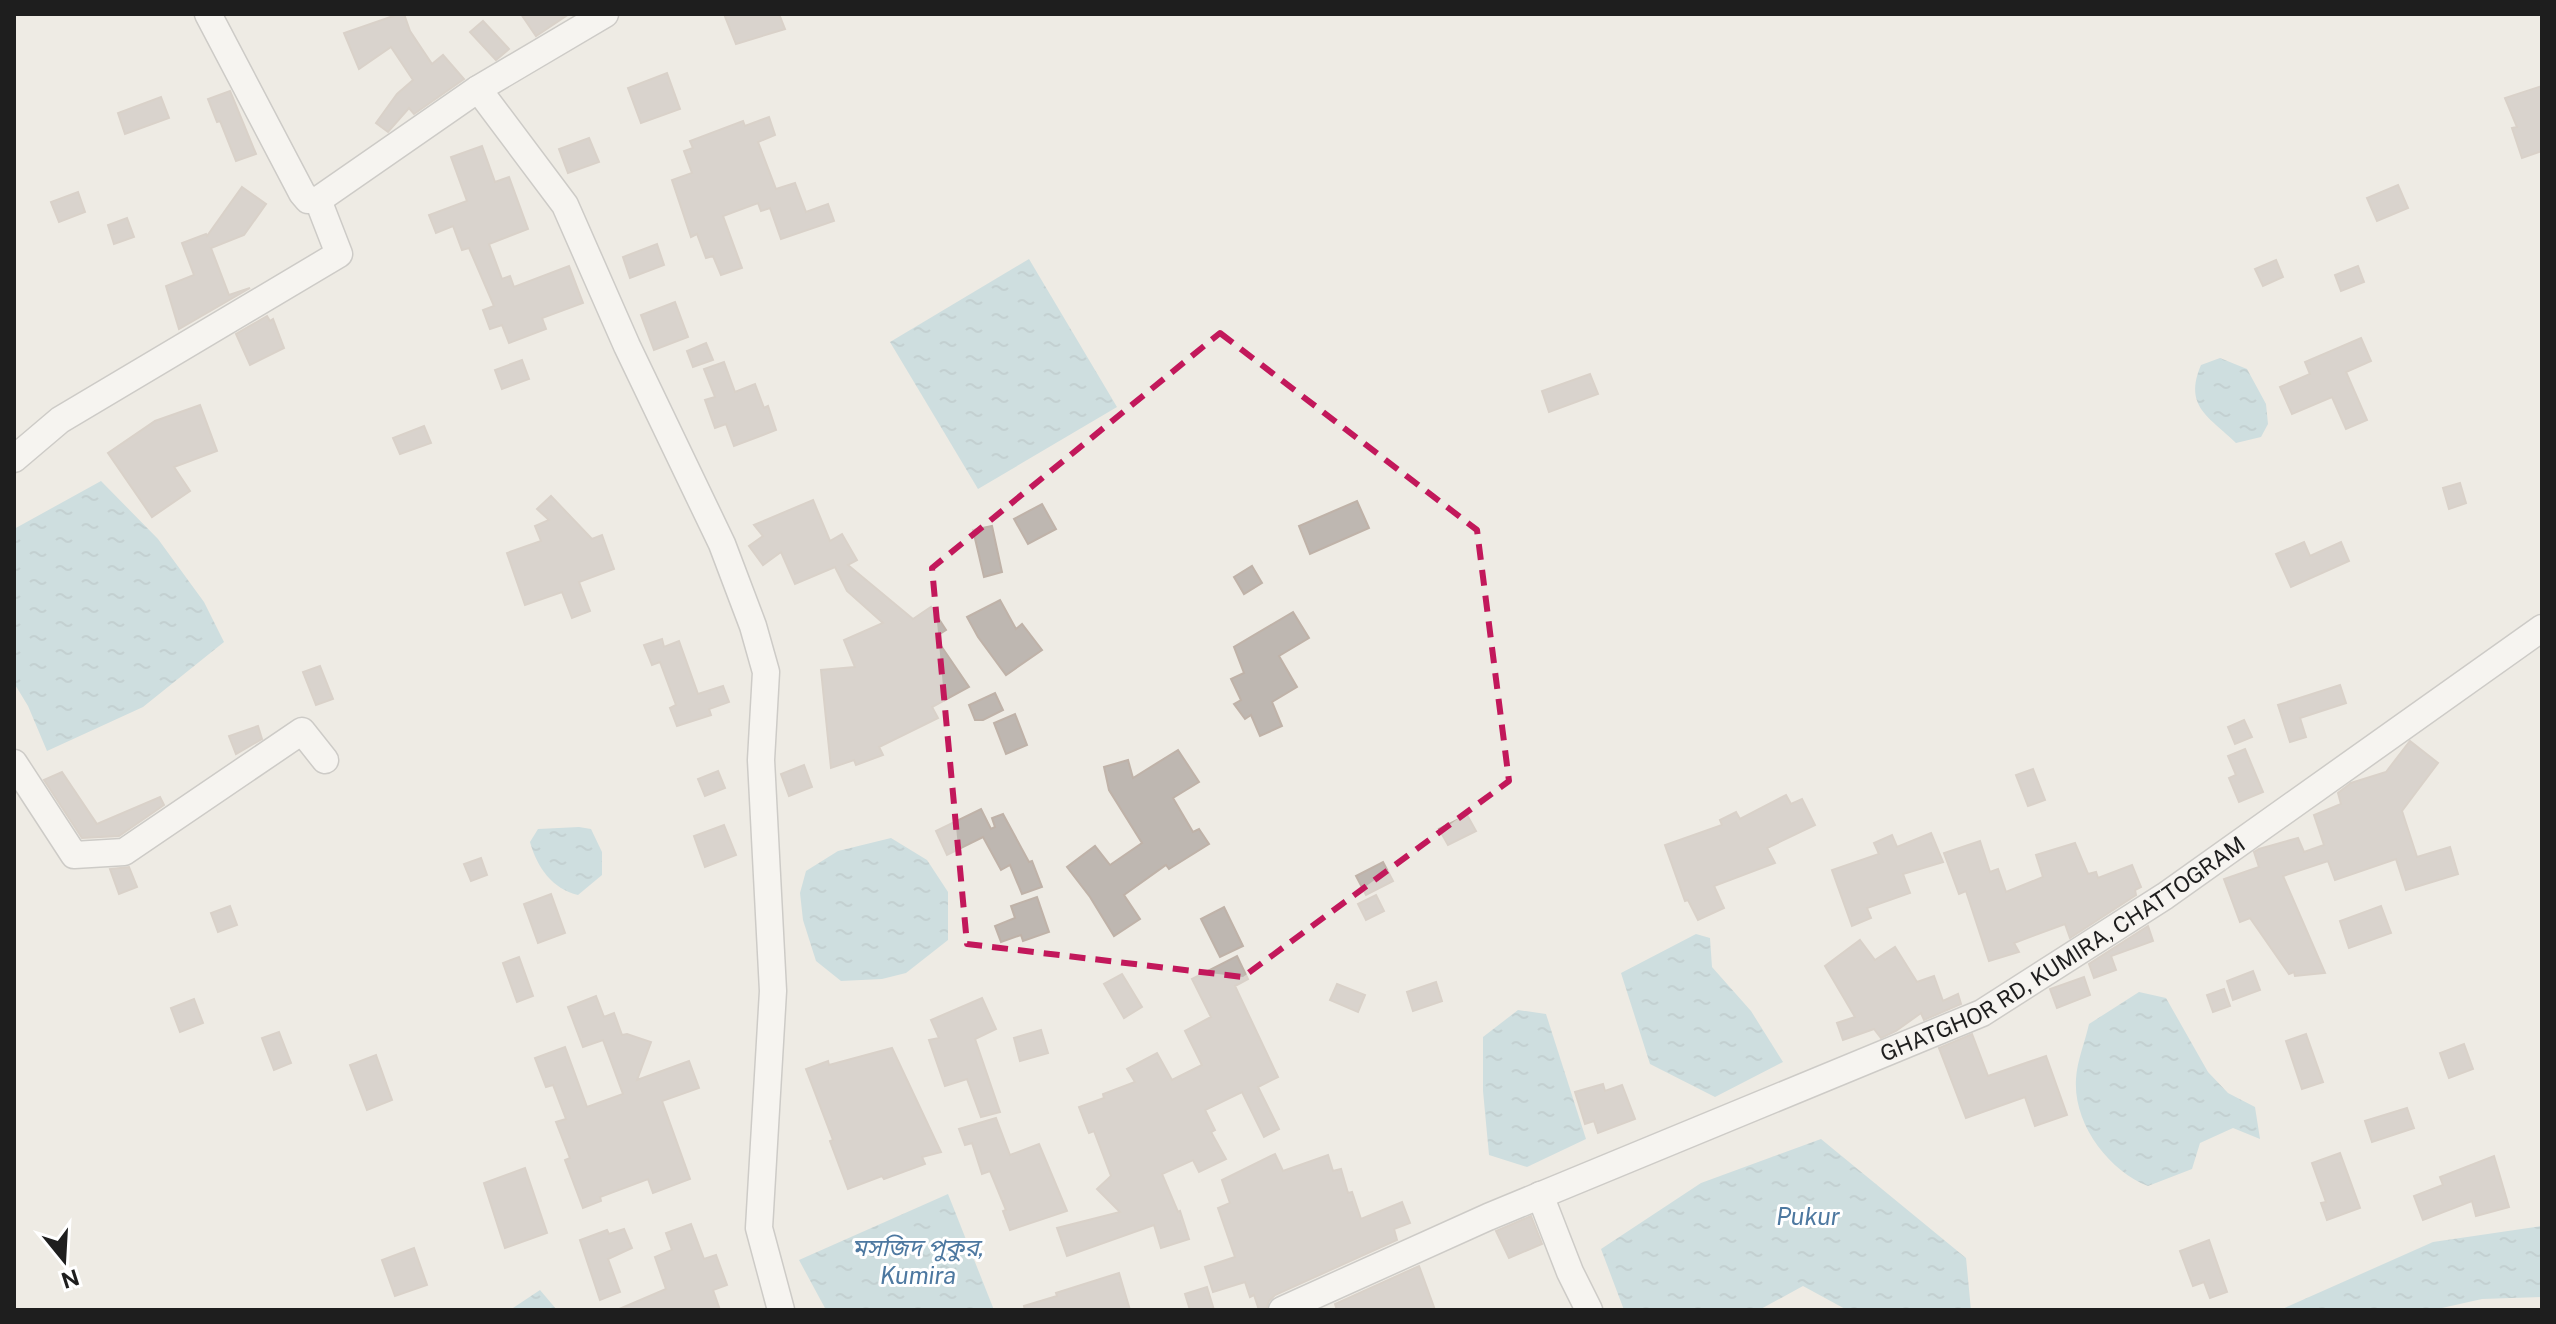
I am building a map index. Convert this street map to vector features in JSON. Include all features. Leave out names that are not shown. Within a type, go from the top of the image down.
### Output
[{"type":"street","points":[[208,14],[308,200],[318,200],[478,89],[605,14]]},
{"type":"street","points":[[478,89],[565,205],[627,346],[722,544],[753,626],[766,672],[761,760],[773,991],[759,1228],[781,1310]]},
{"type":"street","points":[[14,459],[60,420],[339,254],[318,200]]},
{"type":"street","name":"GHATGHOR RD, KUMIRA, CHATTOGRAM","points":[[1282,1310],[1540,1195],[1982,1013],[2165,896],[2542,628]]},
{"type":"street","points":[[14,763],[74,855],[124,852],[302,731],[325,760]]},
{"type":"street","points":[[1540,1195],[1570,1272],[1589,1310]]},
{"type":"highlighted area","points":[[1220,333],[1477,530],[1509,781],[1243,977],[967,944],[932,568]]},
{"type":"water","points":[[1029,259],[1117,407],[978,489],[890,342]]},
{"type":"water","points":[[2220,358],[2247,369],[2266,404],[2268,424],[2261,437],[2236,443],[2209,418],[2197,401],[2196,379],[2201,365]]},
{"type":"water","points":[[101,481],[158,539],[204,602],[224,642],[143,707],[47,751],[28,706],[14,683],[14,529]]},
{"type":"water","points":[[538,829],[591,829],[602,852],[602,875],[578,895],[561,888],[547,876],[530,842]]},
{"type":"water","points":[[891,838],[927,860],[948,892],[948,940],[906,973],[882,979],[841,981],[816,961],[803,920],[800,893],[806,871],[838,851]]},
{"type":"water","points":[[1696,934],[1710,938],[1712,967],[1751,1011],[1783,1062],[1715,1097],[1650,1064],[1621,973]]},
{"type":"water","points":[[2139,992],[2166,998],[2208,1072],[2228,1093],[2255,1107],[2260,1139],[2233,1128],[2200,1143],[2192,1169],[2148,1186],[2120,1169],[2096,1144],[2080,1113],[2076,1079],[2089,1024]]},
{"type":"water","points":[[1518,1010],[1546,1014],[1586,1139],[1527,1167],[1489,1155],[1483,1091],[1483,1037]]},
{"type":"water","name":"Pukur","points":[[1821,1139],[1966,1258],[1971,1310],[1847,1310],[1803,1286],[1759,1310],[1624,1310],[1601,1249],[1701,1183]]},
{"type":"water","name":"মসজিদ পুকুর, Kumira","points":[[948,1194],[994,1310],[826,1310],[799,1260]]},
{"type":"water","points":[[2542,1226],[2542,1297],[2482,1299],[2433,1310],[2280,1310],[2433,1242]]},
{"type":"water","points":[[540,1290],[557,1310],[510,1310]]},
{"type":"building","points":[[404,14],[410,31],[432,64],[443,55],[464,79],[414,114],[409,108],[388,132],[376,123],[397,94],[413,80],[391,47],[359,69],[344,33]]},
{"type":"building","points":[[521,14],[569,14],[536,36]]},
{"type":"building","points":[[724,14],[779,14],[785,29],[736,44]]},
{"type":"building","points":[[483,21],[509,49],[496,60],[470,32]]},
{"type":"building","points":[[667,73],[680,109],[641,123],[628,88]]},
{"type":"building","points":[[2542,86],[2542,151],[2522,158],[2512,128],[2517,127],[2505,98]]},
{"type":"building","points":[[230,91],[256,154],[236,161],[208,99]]},
{"type":"building","points":[[161,97],[169,118],[125,134],[118,113]]},
{"type":"building","points":[[769,117],[775,135],[758,142],[776,189],[795,183],[806,212],[828,204],[834,221],[781,239],[770,208],[761,211],[758,203],[723,216],[742,268],[721,275],[713,256],[706,258],[697,234],[691,237],[672,180],[692,173],[684,151],[693,148],[690,141],[743,121],[745,126]]},
{"type":"building","points":[[589,138],[599,162],[568,173],[559,149]]},
{"type":"building","points":[[482,146],[495,182],[509,177],[528,229],[489,244],[502,279],[510,276],[514,287],[569,266],[583,303],[542,318],[546,329],[509,343],[502,325],[490,329],[483,310],[494,306],[469,248],[462,250],[453,226],[436,233],[429,215],[467,201],[451,157]]},
{"type":"building","points":[[2398,185],[2408,208],[2377,221],[2367,198]]},
{"type":"building","points":[[242,187],[266,204],[244,235],[211,248],[229,295],[250,288],[179,329],[166,286],[194,275],[182,243],[207,236]]},
{"type":"building","points":[[78,192],[85,212],[59,222],[51,202]]},
{"type":"building","points":[[127,218],[134,237],[114,244],[108,225]]},
{"type":"building","points":[[657,244],[664,265],[630,278],[623,257]]},
{"type":"building","points":[[2276,260],[2283,277],[2263,286],[2255,269]]},
{"type":"building","points":[[2358,266],[2364,282],[2341,291],[2335,275]]},
{"type":"building","points":[[675,302],[688,337],[654,350],[641,315]]},
{"type":"building","points":[[267,316],[270,321],[273,319],[284,348],[250,365],[236,334]]},
{"type":"building","points":[[2361,338],[2371,361],[2346,372],[2367,420],[2346,429],[2332,397],[2292,414],[2280,387],[2310,374],[2305,362]]},
{"type":"building","points":[[706,343],[713,360],[693,367],[687,351]]},
{"type":"building","points":[[522,360],[529,379],[502,389],[495,370]]},
{"type":"building","points":[[724,362],[735,392],[755,384],[764,408],[768,406],[776,430],[734,446],[726,424],[715,428],[705,400],[715,397],[704,369]]},
{"type":"building","points":[[1590,374],[1598,394],[1549,412],[1542,391]]},
{"type":"building","points":[[200,405],[217,451],[174,467],[190,491],[152,517],[108,453],[155,421]]},
{"type":"building","points":[[424,426],[431,443],[400,454],[393,438]]},
{"type":"building","points":[[2460,483],[2466,503],[2449,509],[2443,488]]},
{"type":"building","points":[[551,496],[592,539],[602,535],[614,569],[579,582],[590,611],[572,618],[562,592],[525,605],[507,553],[541,541],[535,526],[549,520],[537,509]]},
{"type":"building","points":[[813,500],[830,541],[842,534],[857,560],[848,565],[913,619],[931,607],[946,630],[935,637],[969,687],[932,707],[938,718],[879,747],[883,755],[856,765],[854,760],[831,768],[821,670],[855,667],[844,640],[883,623],[847,591],[835,567],[795,584],[781,552],[763,565],[749,546],[763,536],[754,525]]},
{"type":"building","points":[[1357,501],[1369,528],[1310,554],[1299,526]]},
{"type":"building","points":[[1042,504],[1056,529],[1028,544],[1014,519]]},
{"type":"building","points":[[992,526],[1002,572],[984,577],[973,530]]},
{"type":"building","points":[[2304,542],[2310,556],[2341,542],[2349,561],[2291,587],[2276,554]]},
{"type":"building","points":[[1252,566],[1262,583],[1244,594],[1234,577]]},
{"type":"building","points":[[1000,600],[1016,629],[1022,624],[1042,650],[1006,675],[967,617]]},
{"type":"building","points":[[1293,612],[1309,638],[1279,656],[1297,687],[1272,702],[1282,726],[1260,736],[1251,715],[1245,719],[1234,704],[1241,700],[1231,679],[1244,673],[1234,647]]},
{"type":"building","points":[[662,639],[664,647],[679,641],[698,694],[723,686],[729,702],[709,709],[711,715],[677,726],[670,708],[676,705],[660,662],[652,665],[644,645]]},
{"type":"building","points":[[320,666],[333,699],[316,705],[303,672]]},
{"type":"building","points":[[2340,685],[2346,703],[2300,718],[2306,737],[2290,742],[2278,705]]},
{"type":"building","points":[[995,693],[1003,710],[983,720],[975,720],[969,705]]},
{"type":"building","points":[[1015,714],[1027,745],[1006,754],[994,723]]},
{"type":"building","points":[[2244,720],[2252,737],[2235,744],[2228,727]]},
{"type":"building","points":[[258,726],[262,739],[236,754],[229,736]]},
{"type":"building","points":[[2410,741],[2438,763],[2402,811],[2417,857],[2450,847],[2458,874],[2406,890],[2396,859],[2335,880],[2328,861],[2283,876],[2325,973],[2289,974],[2250,918],[2240,922],[2224,879],[2259,867],[2254,852],[2259,849],[2298,838],[2304,852],[2324,845],[2314,815],[2341,804],[2338,793],[2351,783],[2386,772]]},
{"type":"building","points":[[2245,749],[2263,792],[2239,802],[2229,778],[2236,775],[2228,756]]},
{"type":"building","points":[[1178,750],[1199,782],[1173,798],[1193,832],[1199,829],[1209,844],[1169,869],[1166,865],[1124,895],[1140,919],[1114,936],[1067,867],[1095,846],[1110,865],[1142,843],[1109,790],[1104,767],[1128,760],[1133,778]]},
{"type":"building","points":[[804,765],[812,787],[789,796],[781,774]]},
{"type":"building","points":[[2033,769],[2045,800],[2028,806],[2016,775]]},
{"type":"building","points":[[718,771],[725,788],[705,796],[698,779]]},
{"type":"building","points":[[62,772],[97,824],[160,797],[164,805],[119,836],[82,838],[44,780]]},
{"type":"building","points":[[1786,795],[1791,804],[1802,799],[1815,825],[1767,848],[1775,863],[1714,886],[1724,908],[1698,920],[1688,900],[1685,901],[1665,845],[1722,825],[1720,820],[1736,812],[1740,819]]},
{"type":"building","points":[[981,809],[991,829],[995,827],[992,818],[1003,814],[1029,862],[1032,861],[1042,887],[1022,894],[1010,865],[1001,870],[983,837],[947,855],[936,831]]},
{"type":"building","points":[[1467,815],[1476,831],[1448,845],[1439,829]]},
{"type":"building","points":[[724,825],[736,855],[705,867],[694,836]]},
{"type":"building","points":[[1931,833],[1943,862],[1903,874],[1910,893],[1867,908],[1871,918],[1852,926],[1832,870],[1879,854],[1874,843],[1892,835],[1897,847]]},
{"type":"building","points":[[1980,841],[1990,872],[1998,869],[2006,892],[2043,877],[2036,855],[2075,843],[2088,874],[2096,872],[2098,878],[2132,865],[2141,887],[2135,890],[2136,895],[2070,938],[2065,924],[2014,943],[2019,952],[1989,961],[1966,891],[1959,894],[1944,853]]},
{"type":"building","points":[[481,858],[487,875],[471,881],[464,864]]},
{"type":"building","points":[[1383,862],[1393,881],[1366,895],[1356,876]]},
{"type":"building","points":[[129,867],[137,887],[119,894],[110,869]]},
{"type":"building","points":[[551,894],[565,933],[538,943],[524,904]]},
{"type":"building","points":[[1376,895],[1384,911],[1366,920],[1358,904]]},
{"type":"building","points":[[1037,897],[1049,932],[1023,941],[1021,935],[1001,942],[995,926],[1015,918],[1011,906]]},
{"type":"building","points":[[230,906],[237,925],[218,932],[211,913]]},
{"type":"building","points":[[2381,906],[2391,933],[2349,948],[2340,921]]},
{"type":"building","points":[[1224,907],[1243,946],[1220,957],[1201,919]]},
{"type":"building","points":[[2148,926],[2153,941],[2111,956],[2116,970],[2094,978],[2089,964]]},
{"type":"building","points":[[1860,940],[1875,960],[1895,947],[1917,982],[1934,976],[1943,1001],[1958,994],[1961,1004],[1924,1020],[1921,1013],[1881,1038],[1874,1029],[1843,1040],[1837,1023],[1855,1017],[1825,966]]},
{"type":"building","points":[[1237,956],[1248,979],[1235,986],[1278,1077],[1258,1087],[1279,1129],[1264,1137],[1242,1092],[1205,1110],[1215,1130],[1211,1132],[1226,1159],[1199,1172],[1193,1160],[1162,1174],[1180,1211],[1189,1239],[1161,1248],[1154,1225],[1067,1256],[1057,1228],[1120,1212],[1097,1189],[1111,1176],[1094,1131],[1089,1133],[1079,1107],[1135,1082],[1127,1069],[1157,1053],[1172,1080],[1202,1065],[1185,1031],[1211,1017],[1192,979]]},
{"type":"building","points":[[519,957],[533,996],[517,1002],[503,963]]},
{"type":"building","points":[[2253,971],[2260,990],[2233,1000],[2227,981]]},
{"type":"building","points":[[1122,974],[1142,1007],[1124,1018],[1104,984]]},
{"type":"building","points":[[2084,977],[2090,995],[2057,1008],[2050,989]]},
{"type":"building","points":[[1436,982],[1442,1001],[1413,1011],[1407,992]]},
{"type":"building","points":[[1337,984],[1365,995],[1358,1012],[1330,1000]]},
{"type":"building","points":[[2224,989],[2230,1006],[2213,1012],[2207,995]]},
{"type":"building","points":[[596,996],[604,1017],[614,1013],[622,1035],[651,1042],[637,1080],[689,1061],[699,1088],[662,1101],[690,1179],[653,1193],[648,1179],[600,1197],[601,1201],[583,1208],[565,1160],[570,1158],[556,1122],[566,1119],[553,1085],[546,1087],[535,1058],[565,1047],[587,1107],[623,1094],[603,1040],[583,1047],[568,1007]]},
{"type":"building","points":[[982,998],[996,1029],[975,1039],[1000,1112],[981,1117],[967,1079],[945,1086],[929,1040],[939,1038],[931,1020]]},
{"type":"building","points":[[194,999],[203,1023],[180,1032],[171,1008]]},
{"type":"building","points":[[1041,1030],[1048,1053],[1020,1061],[1014,1038]]},
{"type":"building","points":[[279,1032],[291,1063],[274,1070],[262,1038]]},
{"type":"building","points":[[1972,1034],[1988,1076],[2046,1056],[2067,1115],[2035,1126],[2025,1097],[1966,1118],[1939,1048]]},
{"type":"building","points":[[2306,1034],[2323,1082],[2302,1089],[2286,1041]]},
{"type":"building","points":[[2464,1044],[2473,1069],[2449,1078],[2440,1053]]},
{"type":"building","points":[[892,1048],[941,1152],[922,1157],[925,1164],[848,1189],[806,1069],[828,1061],[829,1065]]},
{"type":"building","points":[[376,1055],[392,1100],[367,1110],[350,1065]]},
{"type":"building","points":[[1603,1084],[1605,1091],[1622,1085],[1635,1119],[1598,1133],[1594,1121],[1585,1124],[1575,1092]]},
{"type":"building","points":[[2407,1108],[2414,1128],[2372,1142],[2365,1121]]},
{"type":"building","points":[[996,1118],[1010,1155],[1039,1144],[1067,1211],[1010,1230],[1003,1211],[1006,1210],[990,1171],[982,1174],[972,1143],[965,1145],[959,1129]]},
{"type":"building","points":[[2340,1153],[2360,1208],[2327,1220],[2321,1203],[2326,1202],[2312,1163]]},
{"type":"building","points":[[1275,1154],[1283,1171],[1328,1155],[1333,1171],[1341,1169],[1348,1193],[1352,1192],[1361,1219],[1402,1202],[1410,1223],[1394,1229],[1397,1240],[1275,1295],[1266,1310],[1259,1310],[1245,1282],[1213,1292],[1205,1267],[1235,1257],[1218,1208],[1230,1203],[1222,1180]]},
{"type":"building","points":[[2494,1156],[2509,1207],[2476,1216],[2472,1201],[2423,1220],[2414,1196],[2443,1185],[2440,1177]]},
{"type":"building","points":[[525,1168],[547,1233],[505,1248],[484,1183]]},
{"type":"building","points":[[1531,1216],[1542,1244],[1509,1258],[1496,1231]]},
{"type":"building","points":[[691,1224],[704,1259],[716,1255],[727,1285],[713,1290],[720,1310],[617,1310],[666,1289],[655,1257],[672,1250],[666,1233]]},
{"type":"building","points":[[624,1229],[632,1248],[608,1259],[620,1292],[600,1300],[580,1240],[607,1230],[609,1234]]},
{"type":"building","points":[[2209,1240],[2227,1292],[2210,1298],[2204,1282],[2193,1286],[2180,1251]]},
{"type":"building","points":[[414,1248],[427,1285],[395,1296],[382,1260]]},
{"type":"building","points":[[1419,1266],[1435,1310],[1337,1310],[1335,1304]]},
{"type":"building","points":[[1119,1273],[1130,1310],[1025,1310],[1024,1306],[1057,1296],[1056,1293]]},
{"type":"building","points":[[1207,1287],[1214,1310],[1190,1310],[1185,1294]]}]
